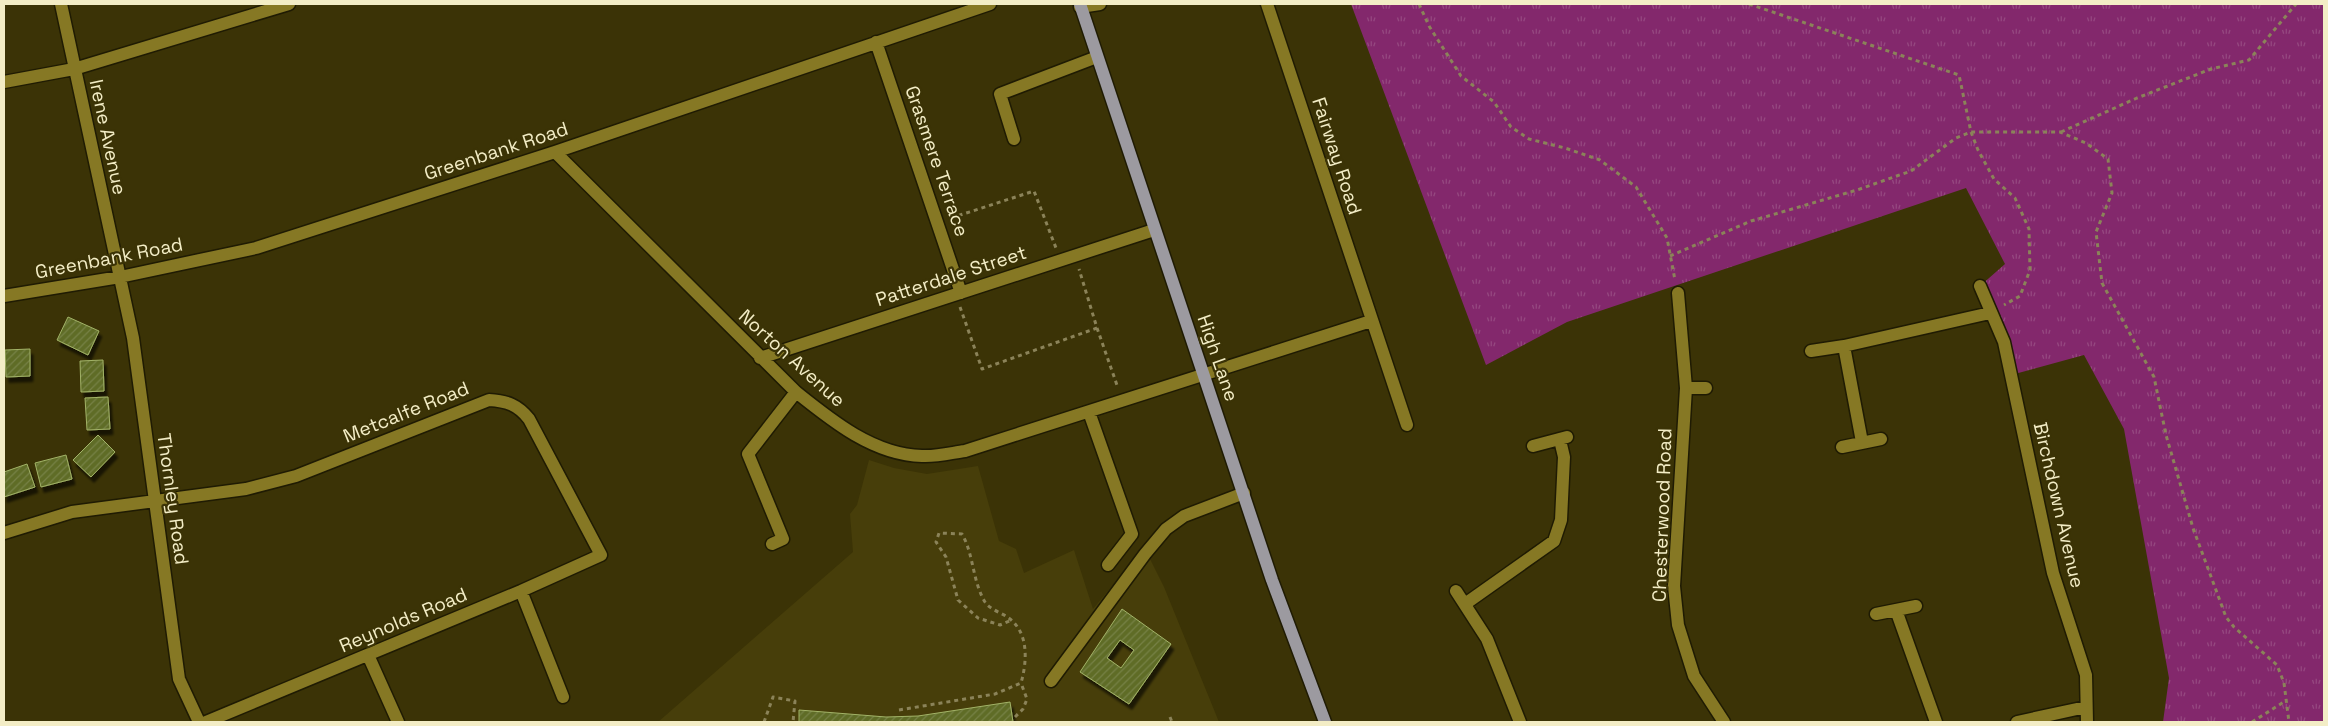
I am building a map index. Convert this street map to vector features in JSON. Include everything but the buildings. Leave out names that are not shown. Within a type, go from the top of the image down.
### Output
[{"type":"main road","name":"High Lane","points":[[1080,5],[1272,580],[1325,722]]},
{"type":"street","name":"Irene Avenue","points":[[61,4],[120,277]]},
{"type":"street","points":[[4,82],[74,69],[289,4]]},
{"type":"street","name":"Greenbank Road","points":[[4,296],[120,277],[256,248],[555,152],[990,4]]},
{"type":"street","points":[[1080,5],[1100,4]]},
{"type":"street","name":"Fairway Road","points":[[1268,4],[1371,321],[1407,425]]},
{"type":"street","name":"Grasmere Terrace","points":[[876,42],[938,223],[958,294]]},
{"type":"street","points":[[1014,139],[1000,94],[1097,57]]},
{"type":"street","name":"Norton Avenue","points":[[555,152],[796,392],[831,420],[885,450],[922,456],[965,451],[1371,321]]},
{"type":"street","name":"Patterdale Street","points":[[760,358],[1154,230]]},
{"type":"street","name":"Thornley Road","points":[[120,277],[133,338],[179,679],[199,722]]},
{"type":"street","name":"Birchdown Avenue","points":[[1980,286],[2004,342],[2053,573],[2086,675],[2087,722]]},
{"type":"street","name":"Chesterwood Road","points":[[1678,292],[1686,388],[1674,586],[1678,625],[1694,676],[1724,722]]},
{"type":"street","points":[[1811,351],[1844,346],[1990,313]]},
{"type":"street","points":[[1844,346],[1862,442]]},
{"type":"street","points":[[1686,388],[1706,388]]},
{"type":"street","points":[[772,544],[783,539],[748,454],[796,392]]},
{"type":"street","name":"Metcalfe Road","points":[[4,533],[72,512],[246,489],[296,476],[475,404],[489,400],[500,400],[521,409],[529,419],[596,543]]},
{"type":"street","points":[[1089,412],[1132,534],[1108,565]]},
{"type":"street","points":[[1465,604],[1554,541],[1561,520],[1563,439],[1533,446]]},
{"type":"street","points":[[1842,447],[1881,439]]},
{"type":"street","points":[[1051,681],[1145,554],[1166,529],[1184,516],[1244,493]]},
{"type":"street","name":"Reynolds Road","points":[[206,722],[521,591],[601,555],[596,543]]},
{"type":"street","points":[[521,591],[563,697]]},
{"type":"street","points":[[1456,591],[1487,639],[1520,722]]},
{"type":"street","points":[[1876,614],[1916,606]]},
{"type":"street","points":[[1896,610],[1936,722]]},
{"type":"street","points":[[368,655],[398,722]]},
{"type":"street","points":[[2017,722],[2086,706]]},
{"type":"path","points":[[1419,4],[1429,26],[1461,76],[1494,102],[1511,127],[1529,139],[1565,148],[1600,160],[1636,188],[1667,238],[1678,292]]},
{"type":"path","points":[[1749,4],[1959,75],[1971,132],[1978,150],[1994,179],[2015,198],[2029,229],[2030,270],[2020,296],[1990,313]]},
{"type":"path","points":[[2060,132],[2137,98],[2211,69],[2249,60],[2296,4]]},
{"type":"path","points":[[1670,256],[1751,221],[1857,190],[1911,171],[1956,138],[1971,132],[2060,132],[2086,143],[2108,159],[2112,193],[2096,232],[2102,282],[2154,377],[2166,435],[2193,528],[2226,617],[2234,628],[2277,665],[2284,683],[2289,722]]},
{"type":"path","points":[[938,223],[1034,190],[1060,260]]},
{"type":"path","points":[[1075,256],[1122,400]]},
{"type":"path","points":[[958,294],[982,369],[1097,328]]},
{"type":"path","points":[[1012,620],[1000,625],[978,618],[958,600],[946,557],[936,542],[939,533],[962,534],[971,549],[971,566],[986,604],[1012,620],[1023,636],[1026,663],[1021,683],[1027,699],[1023,709],[1015,716]]},
{"type":"path","points":[[899,710],[995,694],[1021,683]]},
{"type":"path","points":[[764,722],[773,697],[795,700],[794,722]]},
{"type":"path","points":[[2252,722],[2287,700]]},
{"type":"path","points":[[1170,717],[1172,722]]},
{"type":"shaded area","points":[[869,460],[894,468],[927,474],[978,466],[999,541],[1016,549],[1024,573],[1074,550],[1093,609],[1141,551],[1149,557],[1164,587],[1219,722],[658,722],[853,552],[850,514],[857,505]]},
{"type":"green space","points":[[1351,4],[2324,4],[2324,722],[2163,722],[2169,678],[2124,429],[2084,355],[2011,375],[1980,286],[2005,264],[1966,188],[1567,322],[1486,365]]}]
